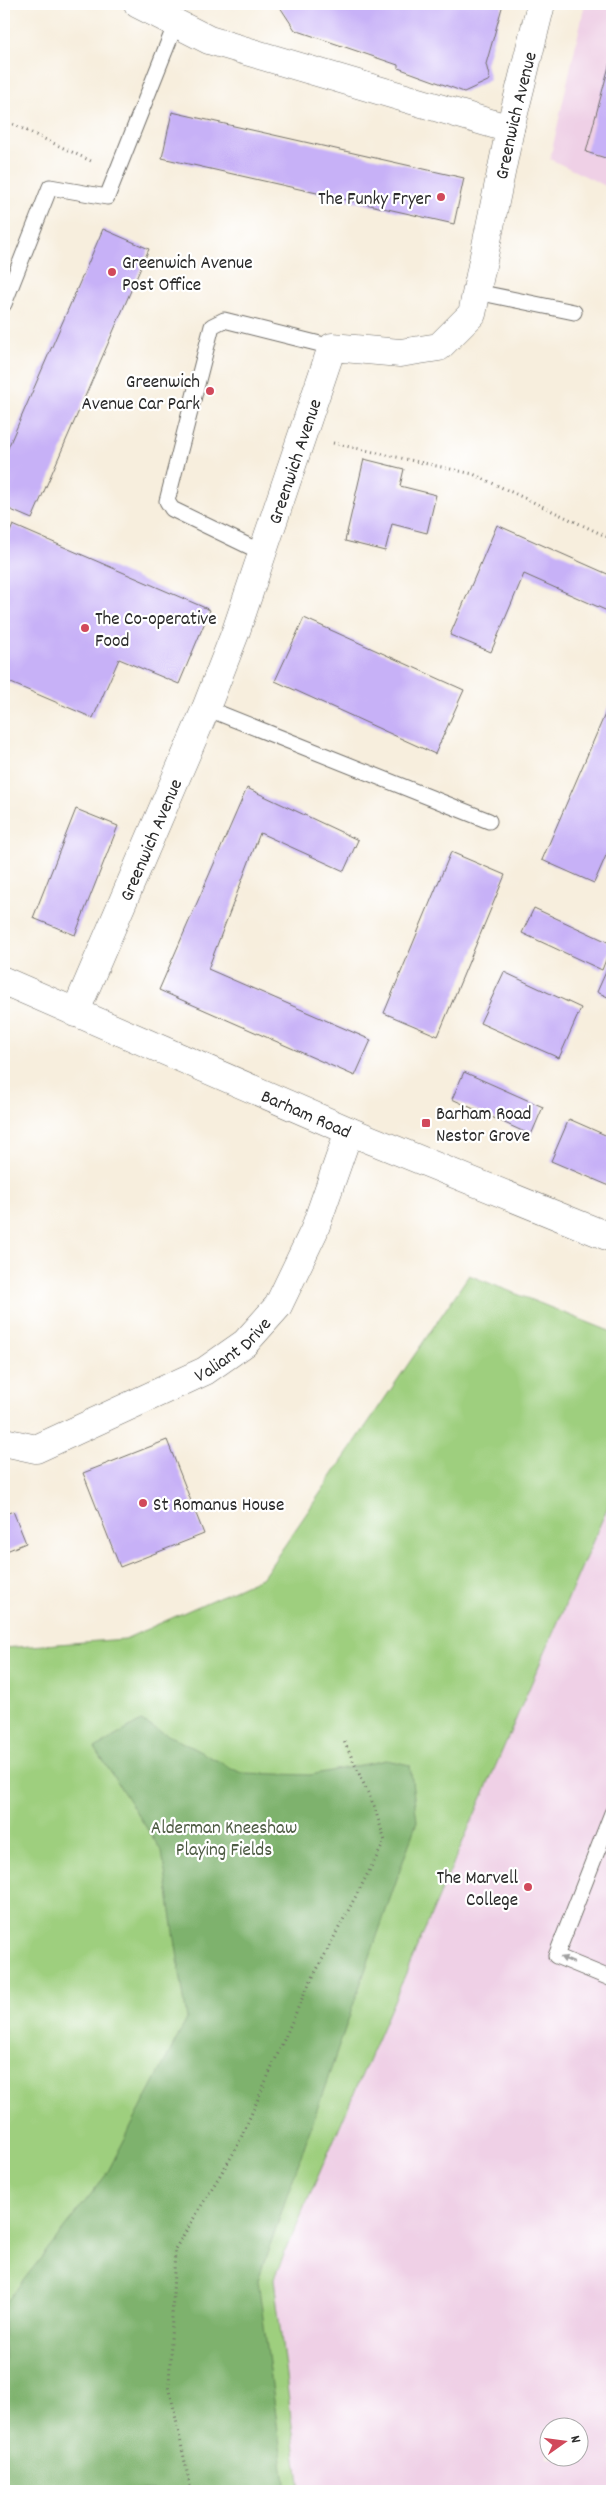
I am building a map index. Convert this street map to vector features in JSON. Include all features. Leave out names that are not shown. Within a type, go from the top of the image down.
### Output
[{"type":"street","points":[[138,4],[179,13],[209,40],[510,129]]},
{"type":"street","name":"Greenwich Avenue","points":[[75,1013],[206,708],[263,553],[332,347],[354,347],[400,353],[439,347],[472,314],[510,129],[541,4]]},
{"type":"street","name":"Barham Road","points":[[4,982],[349,1131],[612,1238]]},
{"type":"street","name":"Valiant Drive","points":[[4,1442],[36,1449],[205,1371],[245,1343],[278,1306],[314,1231],[349,1131]]},
{"type":"lane","points":[[4,304],[50,187],[107,197],[179,13]]},
{"type":"lane","points":[[477,292],[574,312]]},
{"type":"lane","points":[[263,553],[172,509],[167,501],[212,326],[224,320],[332,347]]},
{"type":"lane","points":[[206,708],[489,821]]},
{"type":"lane","points":[[612,1813],[556,1956],[612,1978]]},
{"type":"path","points":[[4,120],[117,173]]},
{"type":"path","points":[[302,437],[473,474],[612,539]]},
{"type":"path","points":[[191,2491],[169,2386],[175,2249],[236,2149],[305,1992],[385,1841],[374,1806],[343,1739]]},
{"type":"shaded area","points":[[585,4],[612,4],[612,189],[550,159]]},
{"type":"shaded area","name":"The Marvell College","points":[[612,1497],[612,2491],[300,2491],[274,2278]]},
{"type":"green space","name":"Alderman Kneeshaw Playing Fields","points":[[469,1275],[612,1332],[612,1497],[274,2278],[300,2491],[4,2491],[4,1648],[125,1639],[263,1577]]},
{"type":"green space","points":[[141,1721],[241,1773],[310,1775],[386,1760],[410,1765],[417,1821],[258,2280],[286,2491],[4,2491],[4,2305],[106,2175],[187,2019],[162,1852],[95,1748]]},
{"type":"building","points":[[278,4],[503,4],[486,64],[490,80],[464,92],[398,68],[398,65],[295,30]]},
{"type":"building","points":[[612,55],[612,160],[586,152]]},
{"type":"building","points":[[172,112],[464,178],[454,224],[162,158]]},
{"type":"building","points":[[103,229],[149,249],[32,519],[4,507],[4,457]]},
{"type":"building","points":[[364,459],[404,469],[400,486],[436,495],[427,533],[392,524],[385,551],[345,541]]},
{"type":"building","name":"The Co-operative Food","points":[[13,525],[210,610],[179,684],[119,659],[93,718],[4,680],[4,546]]},
{"type":"building","points":[[497,525],[612,576],[612,613],[524,574],[491,652],[450,635]]},
{"type":"building","points":[[304,618],[464,690],[435,754],[275,681]]},
{"type":"building","points":[[612,698],[612,842],[594,883],[542,860]]},
{"type":"building","points":[[247,788],[358,840],[344,871],[260,833],[208,969],[371,1040],[355,1076],[159,990]]},
{"type":"building","points":[[76,809],[118,826],[75,935],[33,918]]},
{"type":"building","points":[[451,852],[505,875],[438,1036],[384,1013]]},
{"type":"building","points":[[534,908],[612,944],[602,970],[522,933]]},
{"type":"building","points":[[610,963],[612,964],[612,999],[597,992]]},
{"type":"building","points":[[504,972],[581,1008],[559,1058],[480,1023]]},
{"type":"building","points":[[464,1072],[543,1107],[531,1135],[452,1099]]},
{"type":"building","points":[[569,1119],[612,1138],[612,1187],[551,1161]]},
{"type":"building","name":"St Romanus House","points":[[167,1440],[204,1534],[120,1567],[83,1473]]},
{"type":"building","points":[[13,1511],[26,1543],[4,1552],[4,1515]]},
{"type":"place","name":"The Funky Fryer","points":[[441,197]]},
{"type":"place","name":"Greenwich Avenue Post Office","points":[[112,272]]},
{"type":"place","name":"Greenwich Avenue Car Park","points":[[210,391]]},
{"type":"place","name":"The Co-operative Food","points":[[85,628]]},
{"type":"place","name":"Barham Road Nestor Grove","points":[[426,1123]]},
{"type":"place","name":"St Romanus House","points":[[143,1503]]},
{"type":"place","name":"The Marvell College","points":[[528,1887]]}]
